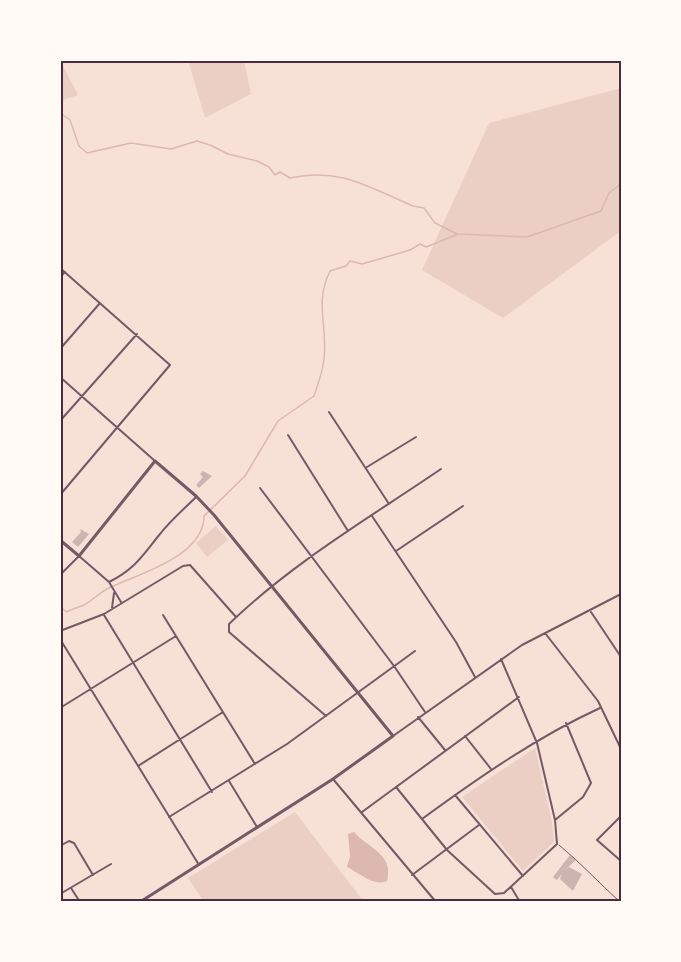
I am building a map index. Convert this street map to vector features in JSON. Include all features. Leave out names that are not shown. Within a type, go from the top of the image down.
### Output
[{"type":"street","points":[[60,268],[137,334],[167,362],[169,369],[60,495]]},
{"type":"street","points":[[60,277],[65,272]]},
{"type":"street","points":[[60,348],[100,303]]},
{"type":"street","points":[[60,421],[137,334]]},
{"type":"street","points":[[60,377],[196,496],[214,515],[393,736]]},
{"type":"street","points":[[329,412],[389,504]]},
{"type":"street","points":[[288,435],[348,531]]},
{"type":"street","points":[[366,467],[416,437]]},
{"type":"street","points":[[60,575],[79,556],[155,461]]},
{"type":"street","points":[[326,716],[229,632],[229,624],[271,586],[312,556],[441,470]]},
{"type":"street","points":[[260,488],[394,666],[425,712]]},
{"type":"street","points":[[110,584],[138,564],[161,532],[196,496]]},
{"type":"street","points":[[396,551],[463,506]]},
{"type":"street","points":[[372,516],[476,677]]},
{"type":"street","points":[[60,540],[110,584],[120,602]]},
{"type":"street","points":[[60,631],[104,614],[120,602],[190,565],[236,617]]},
{"type":"street","points":[[112,609],[114,593]]},
{"type":"street","points":[[140,902],[333,779],[501,659],[545,633],[621,594]]},
{"type":"street","points":[[591,611],[621,657]]},
{"type":"street","points":[[104,614],[212,792]]},
{"type":"street","points":[[163,615],[255,764]]},
{"type":"street","points":[[545,633],[593,693],[621,749]]},
{"type":"street","points":[[60,708],[176,636]]},
{"type":"street","points":[[60,639],[199,865]]},
{"type":"street","points":[[170,817],[229,781],[326,716],[415,651]]},
{"type":"street","points":[[396,787],[447,850],[480,883],[499,895],[511,887],[557,844],[555,820],[537,743],[501,659]]},
{"type":"street","points":[[362,812],[519,698]]},
{"type":"street","points":[[422,819],[491,770],[566,723],[600,708]]},
{"type":"street","points":[[138,766],[223,712]]},
{"type":"street","points":[[418,717],[445,750]]},
{"type":"street","points":[[555,820],[583,797],[591,783],[566,723]]},
{"type":"street","points":[[465,736],[491,770]]},
{"type":"street","points":[[333,779],[436,902]]},
{"type":"street","points":[[229,781],[257,827]]},
{"type":"street","points":[[454,795],[523,876]]},
{"type":"street","points":[[621,816],[597,840],[621,861]]},
{"type":"street","points":[[412,875],[479,825]]},
{"type":"street","points":[[61,844],[69,841],[74,843],[93,874]]},
{"type":"street","points":[[60,894],[111,864]]},
{"type":"street","points":[[511,887],[520,902]]},
{"type":"street","points":[[71,888],[80,902]]},
{"type":"lane","points":[[557,844],[579,860],[590,875],[621,902]]},
{"type":"shaded area","points":[[60,60],[78,95],[60,101]]},
{"type":"shaded area","points":[[188,60],[244,60],[251,94],[205,118]]},
{"type":"shaded area","points":[[621,88],[621,231],[503,318],[422,270],[489,123]]},
{"type":"shaded area","points":[[216,526],[228,540],[207,557],[196,543]]},
{"type":"shaded area","points":[[535,748],[552,822],[554,842],[523,871],[462,797]]},
{"type":"shaded area","points":[[295,812],[364,902],[204,902],[188,878]]},
{"type":"shaded area","points":[[354,832],[383,858],[387,864],[387,881],[372,881],[347,867],[350,856],[348,834]]},
{"type":"building","points":[[203,471],[212,476],[199,488],[196,485],[203,477],[200,474]]},
{"type":"building","points":[[80,529],[89,534],[78,547],[72,542],[81,532]]},
{"type":"building","points":[[570,855],[576,860],[564,871],[569,867],[582,874],[573,891],[560,879],[562,874],[557,880],[553,877]]},
{"type":"waterway","points":[[60,113],[70,120],[79,146],[87,153],[131,143],[171,149],[197,141],[228,154],[257,161],[269,167],[275,175],[280,172],[290,178],[324,175],[367,186],[413,206],[424,208],[435,223],[457,234],[527,237],[601,211],[609,193],[621,184]]},
{"type":"waterway","points":[[60,607],[67,612],[84,605],[107,589],[154,569],[182,552],[194,542],[201,530],[204,516],[245,476],[278,421],[314,396],[323,364],[325,347],[322,304],[325,283],[330,271],[346,266],[350,261],[362,264],[410,250],[420,244],[426,247],[456,235]]}]
